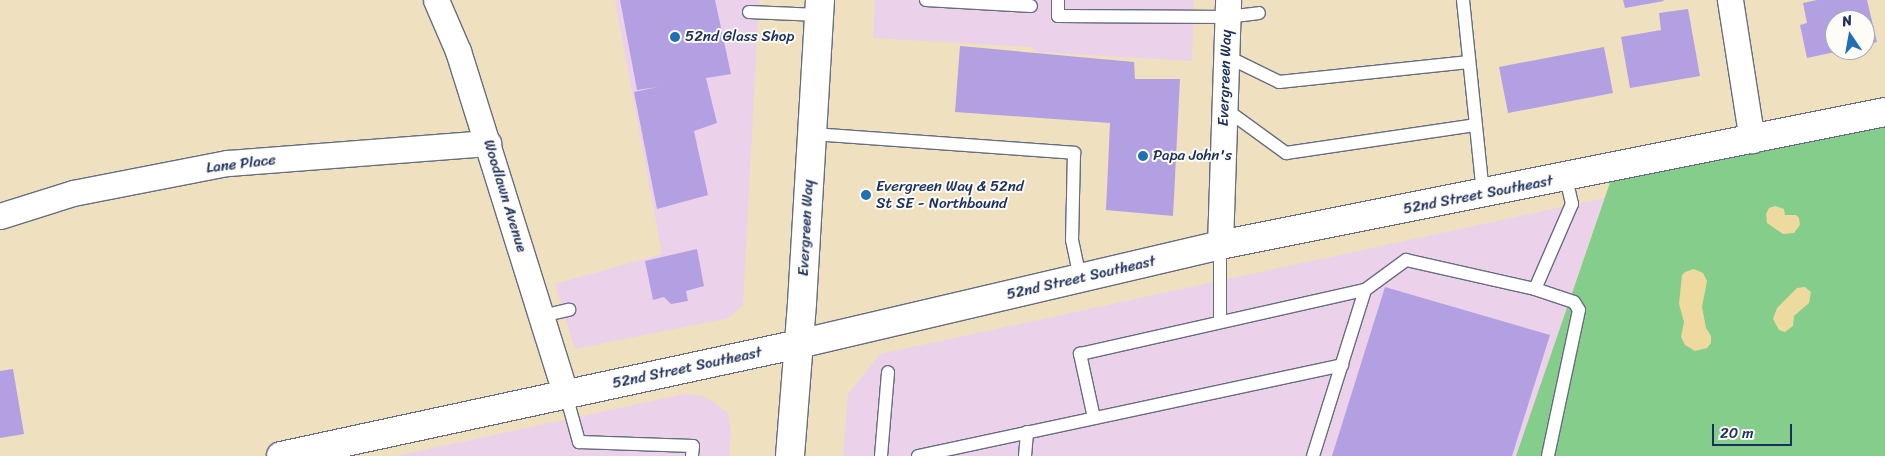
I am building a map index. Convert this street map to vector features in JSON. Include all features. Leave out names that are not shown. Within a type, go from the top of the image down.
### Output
[{"type":"street","name":"Woodlawn Avenue","points":[[436,0],[458,50],[566,395]]},
{"type":"street","points":[[1730,0],[1752,140]]},
{"type":"street","name":"Evergreen Way","points":[[790,456],[799,344],[819,7]]},
{"type":"street","name":"Evergreen Way","points":[[1220,245],[1228,9]]},
{"type":"street","name":"52nd Street Southeast","points":[[280,456],[337,450],[566,395],[799,344],[1220,245],[1483,194],[1885,112]]},
{"type":"street","name":"Lane Place","points":[[0,216],[73,193],[228,163],[488,143]]},
{"type":"lane","points":[[926,0],[1032,6]]},
{"type":"lane","points":[[1058,0],[1058,16],[1228,9],[1260,13]]},
{"type":"lane","points":[[1463,0],[1483,194]]},
{"type":"lane","points":[[750,12],[819,7]]},
{"type":"lane","points":[[1226,56],[1279,82],[1469,62]]},
{"type":"lane","points":[[1224,108],[1286,153],[1475,125]]},
{"type":"lane","points":[[812,134],[1074,153],[1072,240],[1080,278]]},
{"type":"lane","points":[[1535,289],[1572,204],[1566,177]]},
{"type":"lane","points":[[1220,245],[1220,322]]},
{"type":"lane","points":[[1094,418],[1080,354],[1365,290],[1406,260],[1535,289],[1574,302],[1579,310],[1548,456]]},
{"type":"lane","points":[[1313,456],[1365,290]]},
{"type":"lane","points":[[542,316],[569,310]]},
{"type":"lane","points":[[918,456],[1342,365]]},
{"type":"lane","points":[[881,456],[888,372]]},
{"type":"lane","points":[[566,395],[579,442],[693,446],[692,456]]},
{"type":"lane","points":[[1025,456],[1027,432]]},
{"type":"shaded area","points":[[615,0],[759,0],[743,305],[729,318],[575,349],[555,284],[662,254]]},
{"type":"shaded area","points":[[875,0],[1194,0],[1192,61],[1037,52],[1031,47],[873,38]]},
{"type":"shaded area","points":[[1604,198],[1516,456],[843,456],[848,394],[880,354]]},
{"type":"shaded area","points":[[684,394],[704,396],[728,413],[731,432],[729,456],[397,456]]},
{"type":"green space","points":[[1885,112],[1885,456],[1516,456],[1615,168]]},
{"type":"sand","points":[[1775,206],[1784,209],[1785,215],[1796,215],[1799,218],[1800,225],[1794,233],[1783,234],[1767,223],[1766,214],[1769,208]]},
{"type":"sand","points":[[1694,269],[1703,273],[1707,281],[1702,307],[1706,328],[1711,336],[1711,343],[1707,348],[1695,351],[1685,345],[1681,337],[1684,322],[1679,304],[1682,275]]},
{"type":"sand","points":[[1805,287],[1811,292],[1809,303],[1794,316],[1793,326],[1785,332],[1779,330],[1773,319],[1777,308],[1797,288]]},
{"type":"building","points":[[620,0],[715,0],[731,74],[706,78],[717,123],[694,131],[708,195],[657,209],[634,92],[658,87],[637,90]]},
{"type":"building","points":[[1623,0],[1663,0],[1664,1],[1625,8]]},
{"type":"building","points":[[1817,0],[1867,0],[1869,10],[1825,10],[1825,54],[1807,58],[1800,25],[1807,23],[1803,3]]},
{"type":"building","points":[[1688,9],[1700,76],[1630,88],[1621,37],[1661,30],[1659,13]]},
{"type":"building","points":[[960,46],[1134,62],[1135,79],[1180,79],[1173,216],[1106,210],[1110,123],[955,112]]},
{"type":"building","points":[[1604,47],[1613,93],[1508,113],[1499,67]]},
{"type":"building","points":[[697,249],[704,286],[686,291],[688,301],[671,304],[664,297],[653,300],[645,261]]},
{"type":"building","points":[[1385,287],[1550,335],[1512,456],[1332,456]]},
{"type":"building","points":[[13,369],[24,434],[0,438],[0,371]]},
{"type":"place","name":"52nd Glass Shop","points":[[675,37]]},
{"type":"place","name":"Papa John's","points":[[1143,156]]},
{"type":"place","name":"Evergreen Way & 52nd St SE - Northbound","points":[[866,195]]}]
